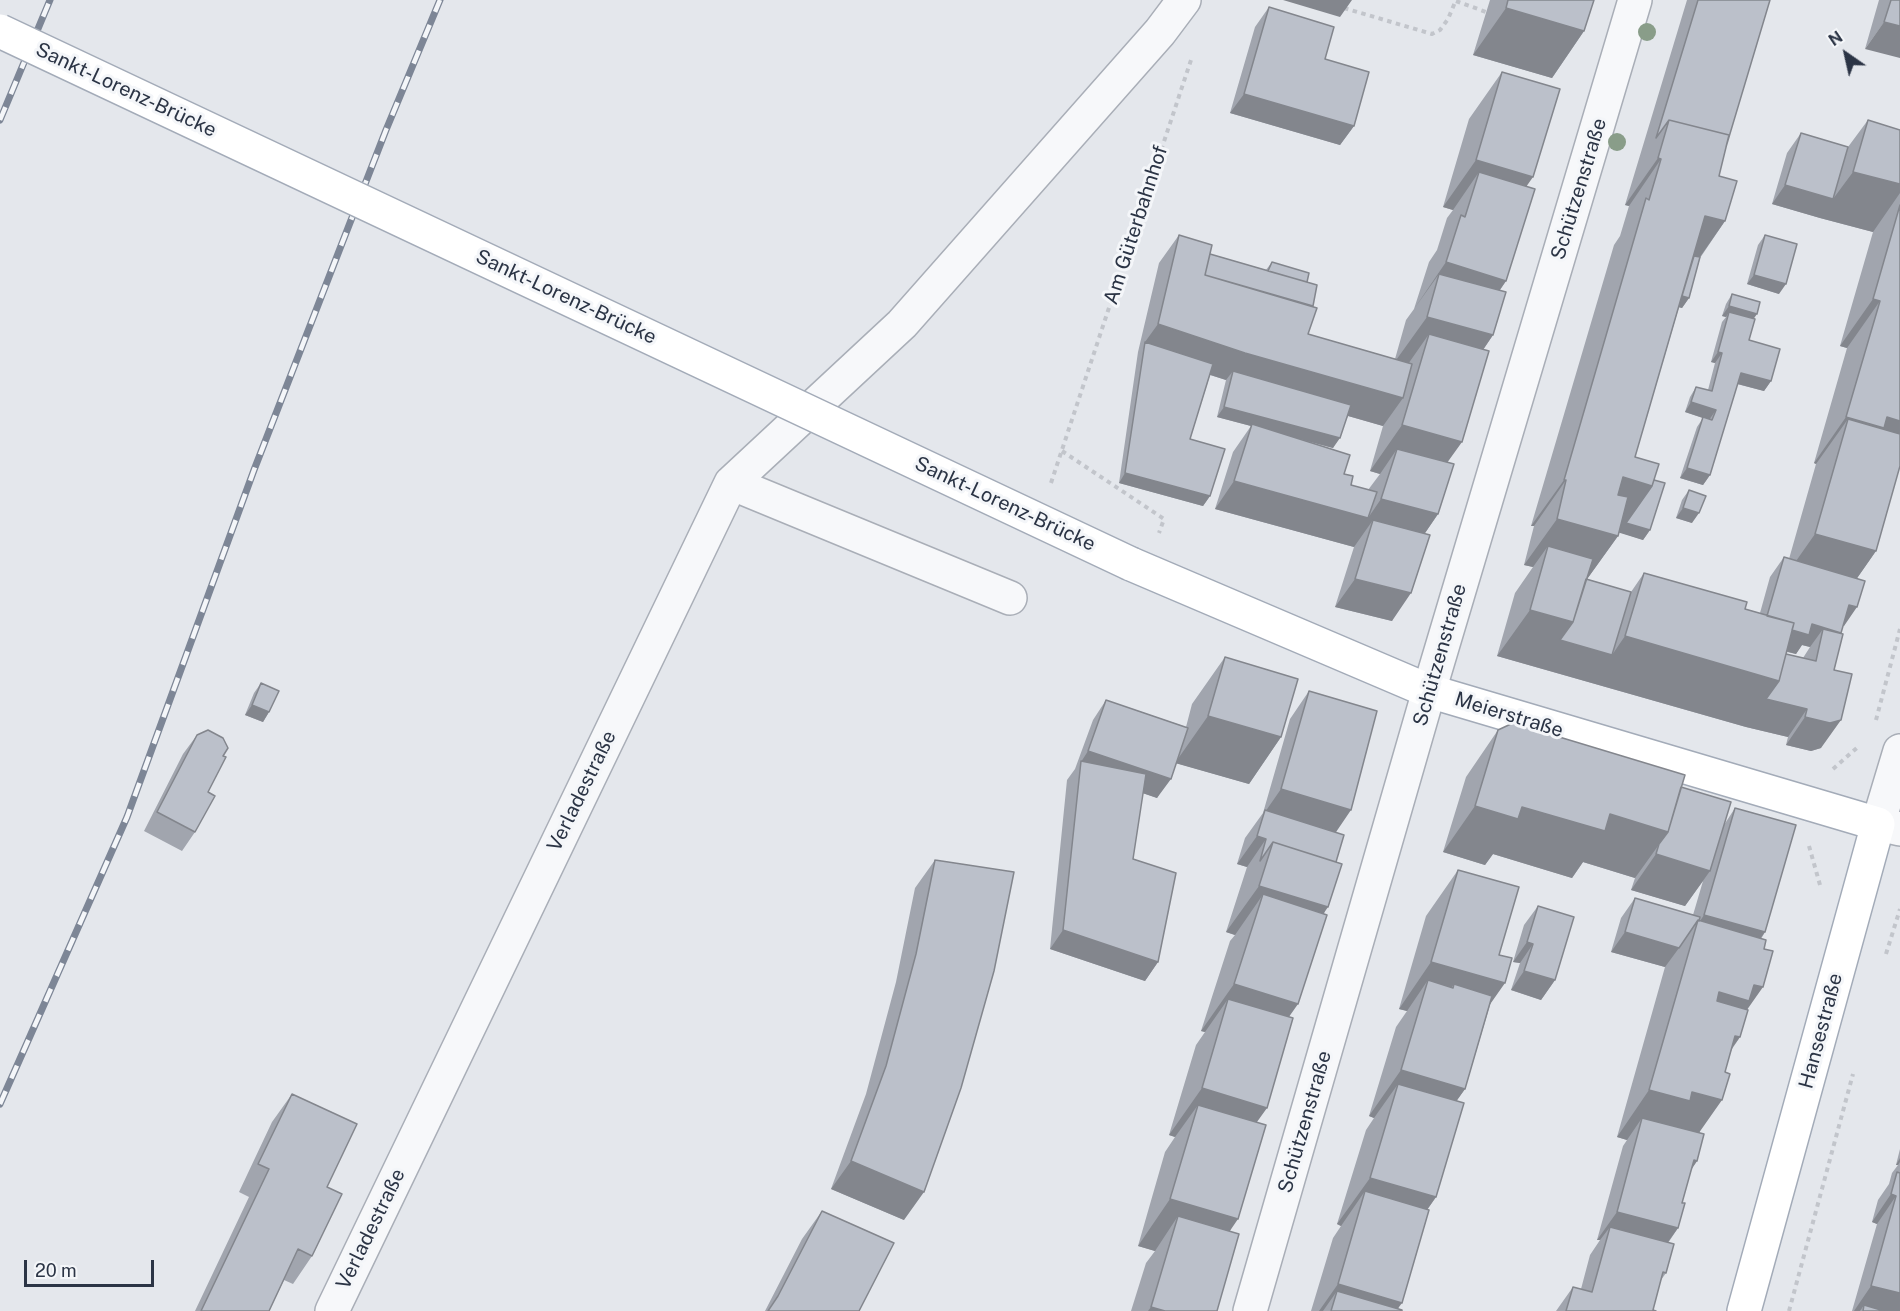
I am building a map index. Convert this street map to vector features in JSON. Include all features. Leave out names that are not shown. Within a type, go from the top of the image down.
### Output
[{"type":"main road","name":"Sankt-Lorenz-Brücke","points":[[0,31],[1131,564]]},
{"type":"main road","name":"Meierstraße","points":[[1131,564],[1429,691],[1889,826]]},
{"type":"main road","name":"Hansestraße","points":[[1744,1311],[1889,826]]},
{"type":"street","name":"Verladestraße","points":[[332,1311],[731,483],[902,324],[1160,32],[1184,0]]},
{"type":"street","name":"Schützenstraße","points":[[1250,1311],[1429,691],[1635,0]]},
{"type":"street","points":[[731,483],[1010,598]]},
{"type":"street","name":"Hansestraße","points":[[1889,826],[1900,751]]},
{"type":"path","points":[[1343,8],[1432,34],[1440,30],[1449,19],[1456,0],[1486,12]]},
{"type":"path","name":"Am Güterbahnhof","points":[[1158,536],[1164,519],[1062,451],[1193,52]]},
{"type":"path","points":[[1884,961],[1900,909]]},
{"type":"path","points":[[1789,1311],[1856,1063]]},
{"type":"building","points":[[1508,0],[1594,0],[1584,31],[1506,8]]},
{"type":"building","points":[[1698,0],[1770,0],[1726,147],[1729,135],[1669,120],[1656,138]]},
{"type":"building","points":[[1891,0],[1900,0],[1900,26],[1884,22]]},
{"type":"building","points":[[1269,7],[1334,27],[1325,59],[1369,72],[1354,126],[1244,94]]},
{"type":"building","points":[[1502,72],[1560,89],[1533,177],[1476,160]]},
{"type":"building","points":[[1669,120],[1729,135],[1719,176],[1737,181],[1725,221],[1705,216],[1635,457],[1659,464],[1652,486],[1623,477],[1618,495],[1628,497],[1618,536],[1557,519],[1566,480],[1564,480],[1646,198],[1649,200],[1661,159],[1658,158]]},
{"type":"building","points":[[1868,120],[1900,130],[1900,184],[1853,172]]},
{"type":"building","points":[[1801,133],[1848,147],[1833,199],[1785,185]]},
{"type":"building","points":[[1479,172],[1535,189],[1506,281],[1446,262],[1461,215],[1465,217]]},
{"type":"building","points":[[1900,205],[1900,421],[1887,417],[1884,428],[1846,417],[1880,301],[1873,299]]},
{"type":"building","points":[[1179,235],[1212,245],[1205,275],[1317,308],[1308,334],[1412,364],[1403,398],[1245,353],[1158,324]]},
{"type":"building","points":[[1765,235],[1797,244],[1786,284],[1754,275]]},
{"type":"building","points":[[1210,254],[1317,285],[1313,306],[1205,275]]},
{"type":"building","points":[[1694,256],[1700,257],[1689,298],[1682,296]]},
{"type":"building","points":[[1272,262],[1309,273],[1307,282],[1268,271]]},
{"type":"building","points":[[1439,274],[1506,292],[1493,335],[1427,317]]},
{"type":"building","points":[[1732,294],[1760,302],[1757,314],[1729,306]]},
{"type":"building","points":[[1729,312],[1755,319],[1749,340],[1780,349],[1771,381],[1741,373],[1710,475],[1687,468],[1703,417],[1712,420],[1716,410],[1691,402],[1696,387],[1712,391],[1722,353],[1718,352]]},
{"type":"building","points":[[1429,334],[1489,351],[1462,442],[1402,425]]},
{"type":"building","points":[[1145,342],[1213,364],[1190,439],[1225,449],[1210,496],[1125,473]]},
{"type":"building","points":[[1233,371],[1351,405],[1340,438],[1224,407]]},
{"type":"building","points":[[1848,419],[1900,434],[1900,466],[1876,551],[1815,534]]},
{"type":"building","points":[[1252,424],[1350,455],[1344,474],[1353,476],[1351,485],[1377,492],[1368,518],[1234,481]]},
{"type":"building","points":[[1397,449],[1454,464],[1438,514],[1381,499]]},
{"type":"building","points":[[1654,480],[1665,483],[1650,530],[1626,523],[1652,486]]},
{"type":"building","points":[[1689,490],[1706,496],[1699,513],[1683,508]]},
{"type":"building","points":[[1373,520],[1430,535],[1411,593],[1355,579]]},
{"type":"building","points":[[1548,546],[1593,559],[1573,622],[1530,610]]},
{"type":"building","points":[[1784,557],[1865,581],[1857,607],[1849,605],[1841,633],[1812,624],[1809,635],[1792,630],[1794,623],[1767,616]]},
{"type":"building","points":[[1644,573],[1747,602],[1745,609],[1794,623],[1779,681],[1625,636]]},
{"type":"building","points":[[1586,579],[1631,592],[1612,655],[1560,640],[1573,622]]},
{"type":"building","points":[[1823,629],[1843,634],[1834,670],[1852,674],[1841,720],[1830,723],[1805,717],[1807,709],[1766,699],[1779,681],[1786,654],[1816,661]]},
{"type":"building","points":[[1225,657],[1298,679],[1281,737],[1208,716]]},
{"type":"building","points":[[261,683],[279,691],[269,712],[252,705]]},
{"type":"building","points":[[1309,691],[1377,711],[1351,810],[1281,789]]},
{"type":"building","points":[[1106,700],[1188,728],[1171,779],[1088,751]]},
{"type":"building","points":[[1513,723],[1685,775],[1668,832],[1610,814],[1605,831],[1522,807],[1518,819],[1475,806],[1498,730]]},
{"type":"building","points":[[208,730],[223,738],[228,748],[223,756],[226,757],[208,792],[215,796],[195,832],[157,812],[197,735]]},
{"type":"building","points":[[1081,761],[1146,774],[1133,859],[1176,873],[1158,962],[1063,930]]},
{"type":"building","points":[[1681,787],[1731,802],[1710,871],[1656,854],[1659,844],[1668,832]]},
{"type":"building","points":[[1735,808],[1796,825],[1765,932],[1704,915]]},
{"type":"building","points":[[1265,810],[1344,835],[1336,862],[1273,842],[1260,861],[1266,839],[1257,836]]},
{"type":"building","points":[[1273,842],[1342,864],[1328,907],[1259,886]]},
{"type":"building","points":[[935,860],[1014,872],[994,971],[961,1088],[924,1192],[851,1161],[886,1066],[916,954]]},
{"type":"building","points":[[1458,870],[1519,887],[1499,955],[1512,958],[1505,983],[1431,962]]},
{"type":"building","points":[[1263,894],[1327,915],[1298,1004],[1234,984]]},
{"type":"building","points":[[1635,898],[1700,917],[1699,921],[1679,948],[1625,932]]},
{"type":"building","points":[[1538,906],[1574,917],[1555,980],[1524,971],[1533,944],[1527,942]]},
{"type":"building","points":[[1698,920],[1766,940],[1764,949],[1773,951],[1763,987],[1754,985],[1749,1001],[1719,992],[1717,1001],[1748,1010],[1740,1037],[1735,1036],[1725,1072],[1730,1074],[1722,1100],[1692,1092],[1690,1101],[1649,1090]]},
{"type":"building","points":[[1428,980],[1453,988],[1454,984],[1492,996],[1465,1089],[1401,1070]]},
{"type":"building","points":[[1228,999],[1293,1018],[1267,1108],[1202,1088]]},
{"type":"building","points":[[1398,1084],[1464,1103],[1436,1197],[1370,1178]]},
{"type":"building","points":[[292,1094],[357,1124],[327,1187],[342,1194],[312,1256],[298,1249],[269,1311],[201,1311],[269,1169],[258,1164]]},
{"type":"building","points":[[1198,1105],[1266,1125],[1238,1219],[1170,1199]]},
{"type":"building","points":[[1642,1118],[1704,1134],[1682,1203],[1685,1203],[1678,1228],[1617,1212]]},
{"type":"building","points":[[1897,1172],[1900,1173],[1900,1293],[1871,1286],[1896,1196],[1891,1194]]},
{"type":"building","points":[[1365,1191],[1429,1210],[1402,1303],[1338,1284]]},
{"type":"building","points":[[822,1211],[894,1243],[859,1311],[768,1311],[778,1296]]},
{"type":"building","points":[[1178,1216],[1239,1234],[1217,1311],[1165,1311],[1151,1307]]},
{"type":"building","points":[[1610,1227],[1674,1244],[1666,1273],[1663,1272],[1653,1310],[1656,1311],[1566,1311],[1573,1287],[1592,1292]]},
{"type":"building","points":[[1337,1291],[1402,1310],[1402,1311],[1331,1311]]},
{"type":"building","points":[[1864,1305],[1884,1311],[1863,1311]]},
{"type":"railway","points":[[0,120],[50,0]]},
{"type":"railway","points":[[0,1104],[127,817],[254,470],[386,130],[440,0]]}]
